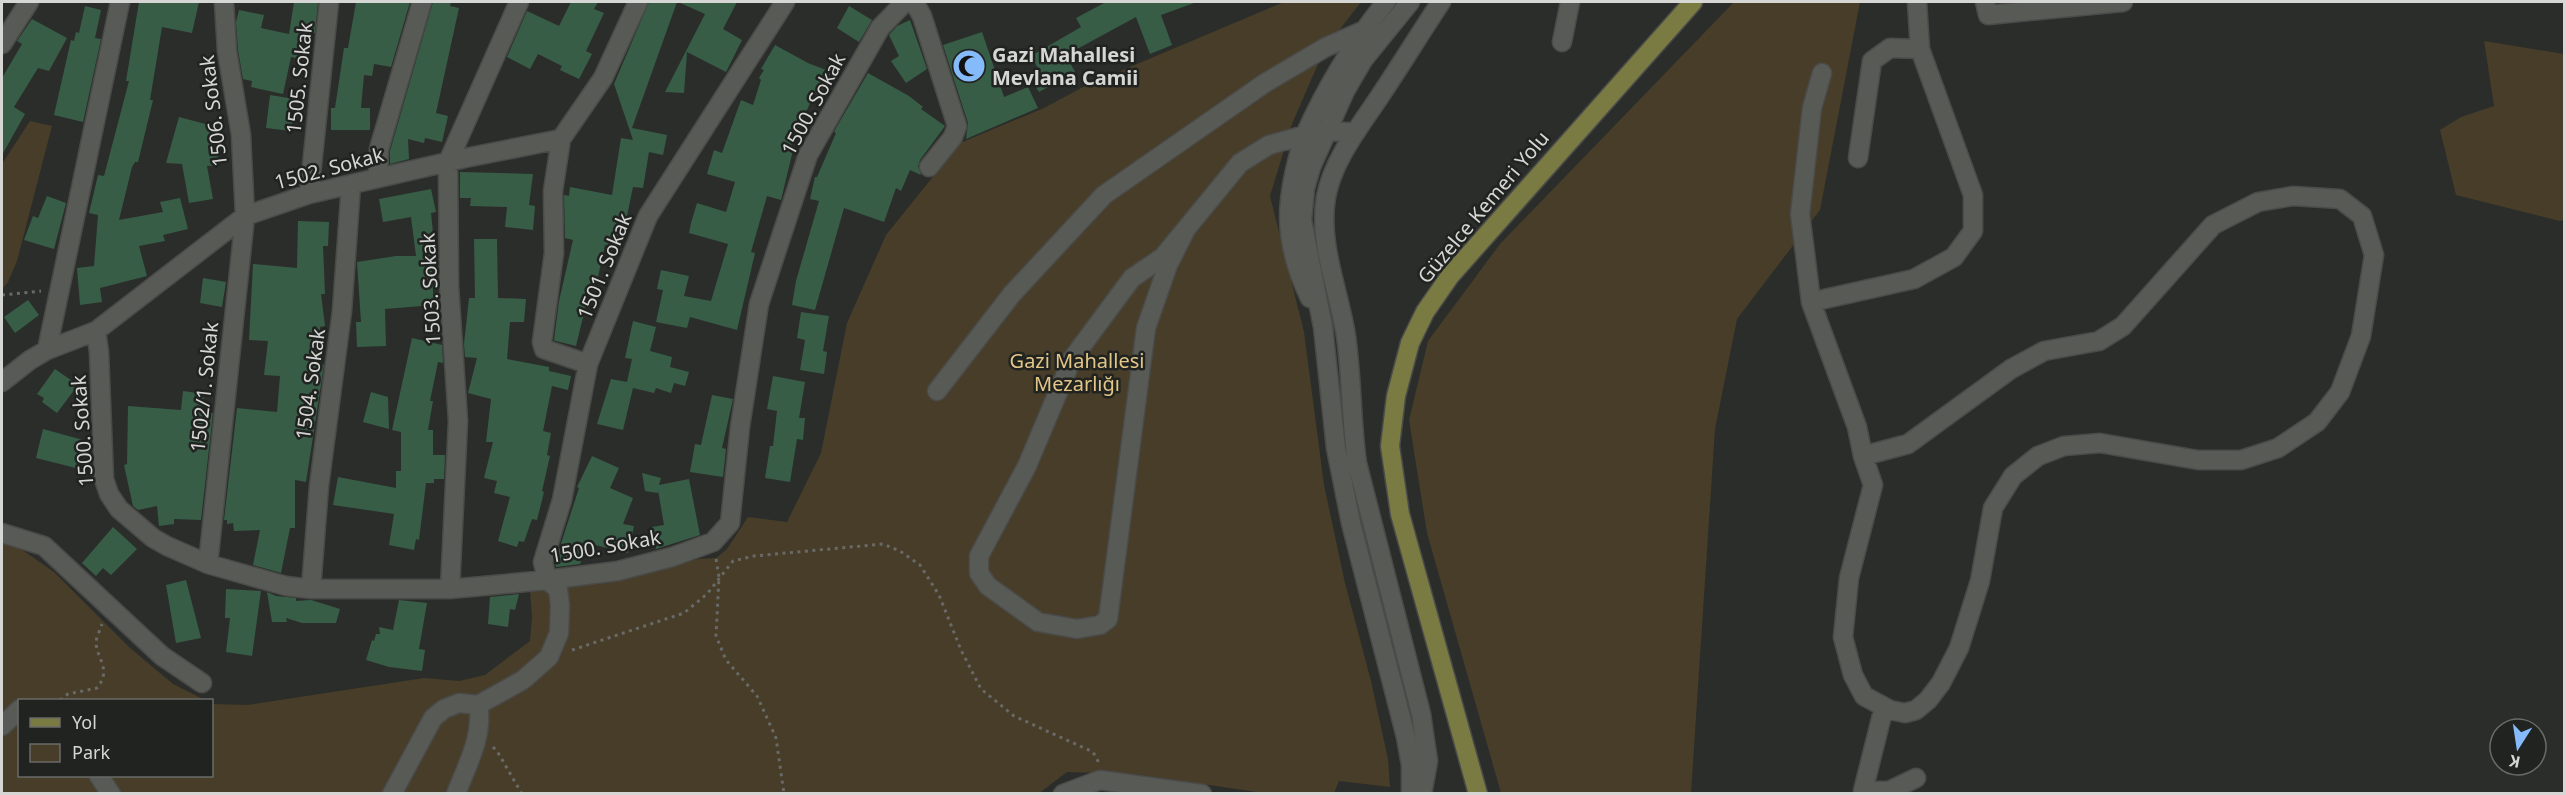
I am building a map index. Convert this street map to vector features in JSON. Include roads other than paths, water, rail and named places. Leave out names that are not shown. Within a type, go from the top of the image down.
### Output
[{"type":"main road","name":"Güzelce Kemeri Yolu","points":[[1478,794],[1398,502],[1390,446],[1396,396],[1410,343],[1425,312],[1450,276],[1693,2]]},
{"type":"street","points":[[2,44],[29,2]]},
{"type":"street","points":[[47,350],[120,2]]},
{"type":"street","name":"1506. Sokak","points":[[224,2],[228,51],[241,135],[245,216]]},
{"type":"street","name":"1505. Sokak","points":[[309,194],[329,2]]},
{"type":"street","points":[[378,178],[380,148],[422,2]]},
{"type":"street","name":"1503. Sokak","points":[[450,589],[459,421],[449,286],[448,162],[519,2]]},
{"type":"street","points":[[588,364],[544,349],[542,342],[554,253],[553,191],[561,139],[603,78],[638,2]]},
{"type":"street","name":"1501. Sokak","points":[[547,580],[543,562],[562,500],[588,364],[648,216],[785,2]]},
{"type":"street","name":"1500. Sokak","points":[[96,331],[99,352],[104,479],[109,494],[119,509],[153,538],[208,564],[286,586],[311,589],[450,589],[618,571],[672,557],[713,542],[730,523],[740,427],[759,304],[808,155],[880,28],[905,2]]},
{"type":"street","points":[[914,2],[922,16],[957,126],[953,137],[929,167]]},
{"type":"street","points":[[1323,327],[1299,277],[1289,226],[1289,194],[1305,135],[1314,116],[1363,31],[1386,2]]},
{"type":"street","points":[[1410,2],[1363,60],[1325,131],[1305,188],[1302,220],[1323,327],[1336,448],[1351,523],[1406,737],[1411,765],[1411,794]]},
{"type":"street","points":[[1422,794],[1428,761],[1421,714],[1358,463],[1352,429],[1346,334],[1326,238],[1326,196],[1333,176],[1356,132],[1441,2]]},
{"type":"street","points":[[1562,42],[1570,2]]},
{"type":"street","points":[[1811,302],[1914,279],[1954,257],[1973,231],[1973,195],[1920,49],[1917,2]]},
{"type":"street","points":[[1985,2],[1989,15],[2123,2]]},
{"type":"street","points":[[937,391],[1012,294],[1104,195],[1265,83],[1326,47],[1363,31]]},
{"type":"street","points":[[1858,158],[1872,61],[1890,48],[1920,49]]},
{"type":"street","points":[[1822,73],[1812,108],[1800,214],[1811,302],[1857,427],[1863,456],[1873,485],[1849,578],[1843,637],[1853,675],[1864,696],[1884,707],[1905,713],[1916,710],[1928,700],[1941,683],[1959,648],[1980,581],[1993,508],[2013,476],[2038,456],[2064,446],[2100,443],[2198,460],[2241,460],[2278,448],[2317,422],[2340,392],[2361,336],[2374,255],[2362,216],[2340,199],[2293,196],[2258,202],[2213,225],[2123,326],[2099,341],[2044,351],[2011,369],[1908,444],[1863,456]]},
{"type":"street","points":[[1185,231],[1168,266],[1146,328],[1108,619],[1100,625],[1077,629],[1038,622],[988,586],[979,573],[980,556],[1027,465],[1072,359],[1132,278],[1163,257],[1240,163],[1269,145],[1305,135],[1325,131],[1356,132]]},
{"type":"street","name":"1502. Sokak","points":[[2,382],[47,350],[96,331],[245,216],[309,194],[561,139]]},
{"type":"street","name":"1504. Sokak","points":[[311,589],[319,486],[342,310],[351,184]]},
{"type":"street","name":"1502/1. Sokak","points":[[208,564],[245,216]]},
{"type":"street","points":[[2,533],[44,546],[162,656],[202,683]]},
{"type":"street","points":[[392,794],[433,718],[444,709],[459,703],[478,705],[523,681],[549,657],[559,633],[560,605],[558,588],[547,580]]},
{"type":"street","points":[[456,794],[478,737],[481,719],[478,705]]},
{"type":"street","points":[[1884,707],[1863,791],[1889,791],[1916,778]]},
{"type":"street","points":[[2,726],[18,711]]},
{"type":"street","points":[[100,777],[111,794]]},
{"type":"street","points":[[1063,794],[1100,780],[1203,794]]},
{"type":"place","name":"Gazi Mahallesi Mevlana Camii","points":[[969,66]]},
{"type":"park label","name":"Gazi Mahallesi Mezarlığı","points":[[1077,372]]}]
